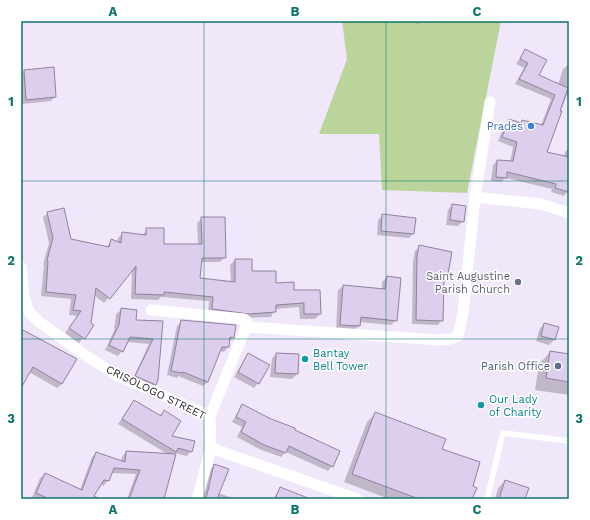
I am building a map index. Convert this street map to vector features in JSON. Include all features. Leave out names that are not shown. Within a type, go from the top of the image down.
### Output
[{"type":"street","points":[[246,325],[439,340],[451,339],[458,336],[463,313],[475,197],[490,102]]},
{"type":"street","points":[[475,197],[541,204],[569,213]]},
{"type":"street","name":"CRISOLOGO STREET","points":[[21,267],[24,297],[29,312],[39,322],[116,375],[210,416],[211,448],[197,499]]},
{"type":"street","points":[[151,310],[244,319],[246,325],[210,416]]},
{"type":"street","points":[[211,448],[339,496],[357,499]]},
{"type":"lane","points":[[487,499],[503,433],[569,441]]},
{"type":"green space","points":[[342,21],[501,21],[467,193],[382,190],[379,134],[319,134],[347,59]]},
{"type":"building","points":[[525,49],[547,60],[539,75],[568,88],[560,111],[562,111],[547,152],[569,157],[569,192],[555,188],[556,184],[507,172],[507,178],[496,177],[497,160],[513,161],[517,142],[502,137],[509,119],[521,123],[522,120],[543,125],[555,95],[519,79],[528,63],[520,59]]},
{"type":"building","points":[[54,67],[56,97],[26,100],[24,70]]},
{"type":"building","points":[[452,204],[466,206],[464,222],[450,220]]},
{"type":"building","points":[[64,208],[71,239],[109,247],[111,239],[121,243],[122,232],[146,235],[146,228],[164,228],[164,244],[202,244],[201,217],[225,217],[226,258],[202,258],[200,278],[235,282],[235,259],[252,259],[252,271],[276,271],[276,283],[294,282],[294,290],[320,290],[321,314],[304,314],[304,303],[276,305],[276,312],[249,314],[212,309],[213,297],[164,292],[164,295],[135,294],[136,266],[110,299],[96,288],[91,323],[94,325],[85,339],[69,328],[81,311],[73,310],[76,295],[46,292],[47,260],[53,238],[47,212]]},
{"type":"building","points":[[382,214],[416,218],[414,234],[381,231]]},
{"type":"building","points":[[419,245],[452,252],[447,280],[444,280],[443,321],[416,320],[417,256]]},
{"type":"building","points":[[387,276],[401,278],[397,321],[361,317],[360,326],[340,325],[343,285],[385,289]]},
{"type":"building","points":[[121,308],[137,310],[136,320],[163,321],[158,380],[156,385],[135,376],[153,339],[130,337],[123,352],[109,345],[119,325]]},
{"type":"building","points":[[181,320],[236,325],[234,338],[230,337],[229,347],[222,347],[208,382],[183,372],[171,371]]},
{"type":"building","points":[[544,323],[559,327],[555,340],[541,336]]},
{"type":"building","points":[[21,329],[77,359],[62,384],[33,367],[21,388]]},
{"type":"building","name":"Parish Office","points":[[550,351],[569,354],[569,382],[546,378]]},
{"type":"building","points":[[248,353],[270,365],[259,384],[238,372]]},
{"type":"building","points":[[276,353],[299,354],[298,374],[275,373]]},
{"type":"building","points":[[134,400],[161,416],[164,410],[181,421],[172,436],[195,441],[192,452],[178,448],[176,452],[122,419]]},
{"type":"building","points":[[242,404],[271,419],[295,428],[295,430],[340,451],[333,467],[289,446],[286,453],[264,445],[241,432],[246,422],[236,417]]},
{"type":"building","points":[[375,412],[446,439],[442,449],[480,462],[473,486],[477,488],[472,499],[419,499],[352,474]]},
{"type":"building","points":[[126,451],[176,454],[164,499],[129,499],[140,470],[114,468],[109,481],[104,480],[94,496],[100,499],[49,499],[36,493],[45,473],[82,490],[96,452],[125,462]]},
{"type":"building","points":[[214,464],[229,469],[217,499],[206,499]]},
{"type":"building","points":[[505,480],[529,488],[525,499],[499,499]]},
{"type":"building","points":[[280,487],[308,498],[308,499],[275,499]]},
{"type":"place","name":"Prades","points":[[531,126]]},
{"type":"place","name":"Saint Augustine Parish Church","points":[[518,282]]},
{"type":"place","name":"Bantay Bell Tower","points":[[305,359]]},
{"type":"place","name":"Parish Office","points":[[558,366]]},
{"type":"place","name":"Our Lady of Charity","points":[[481,405]]}]
